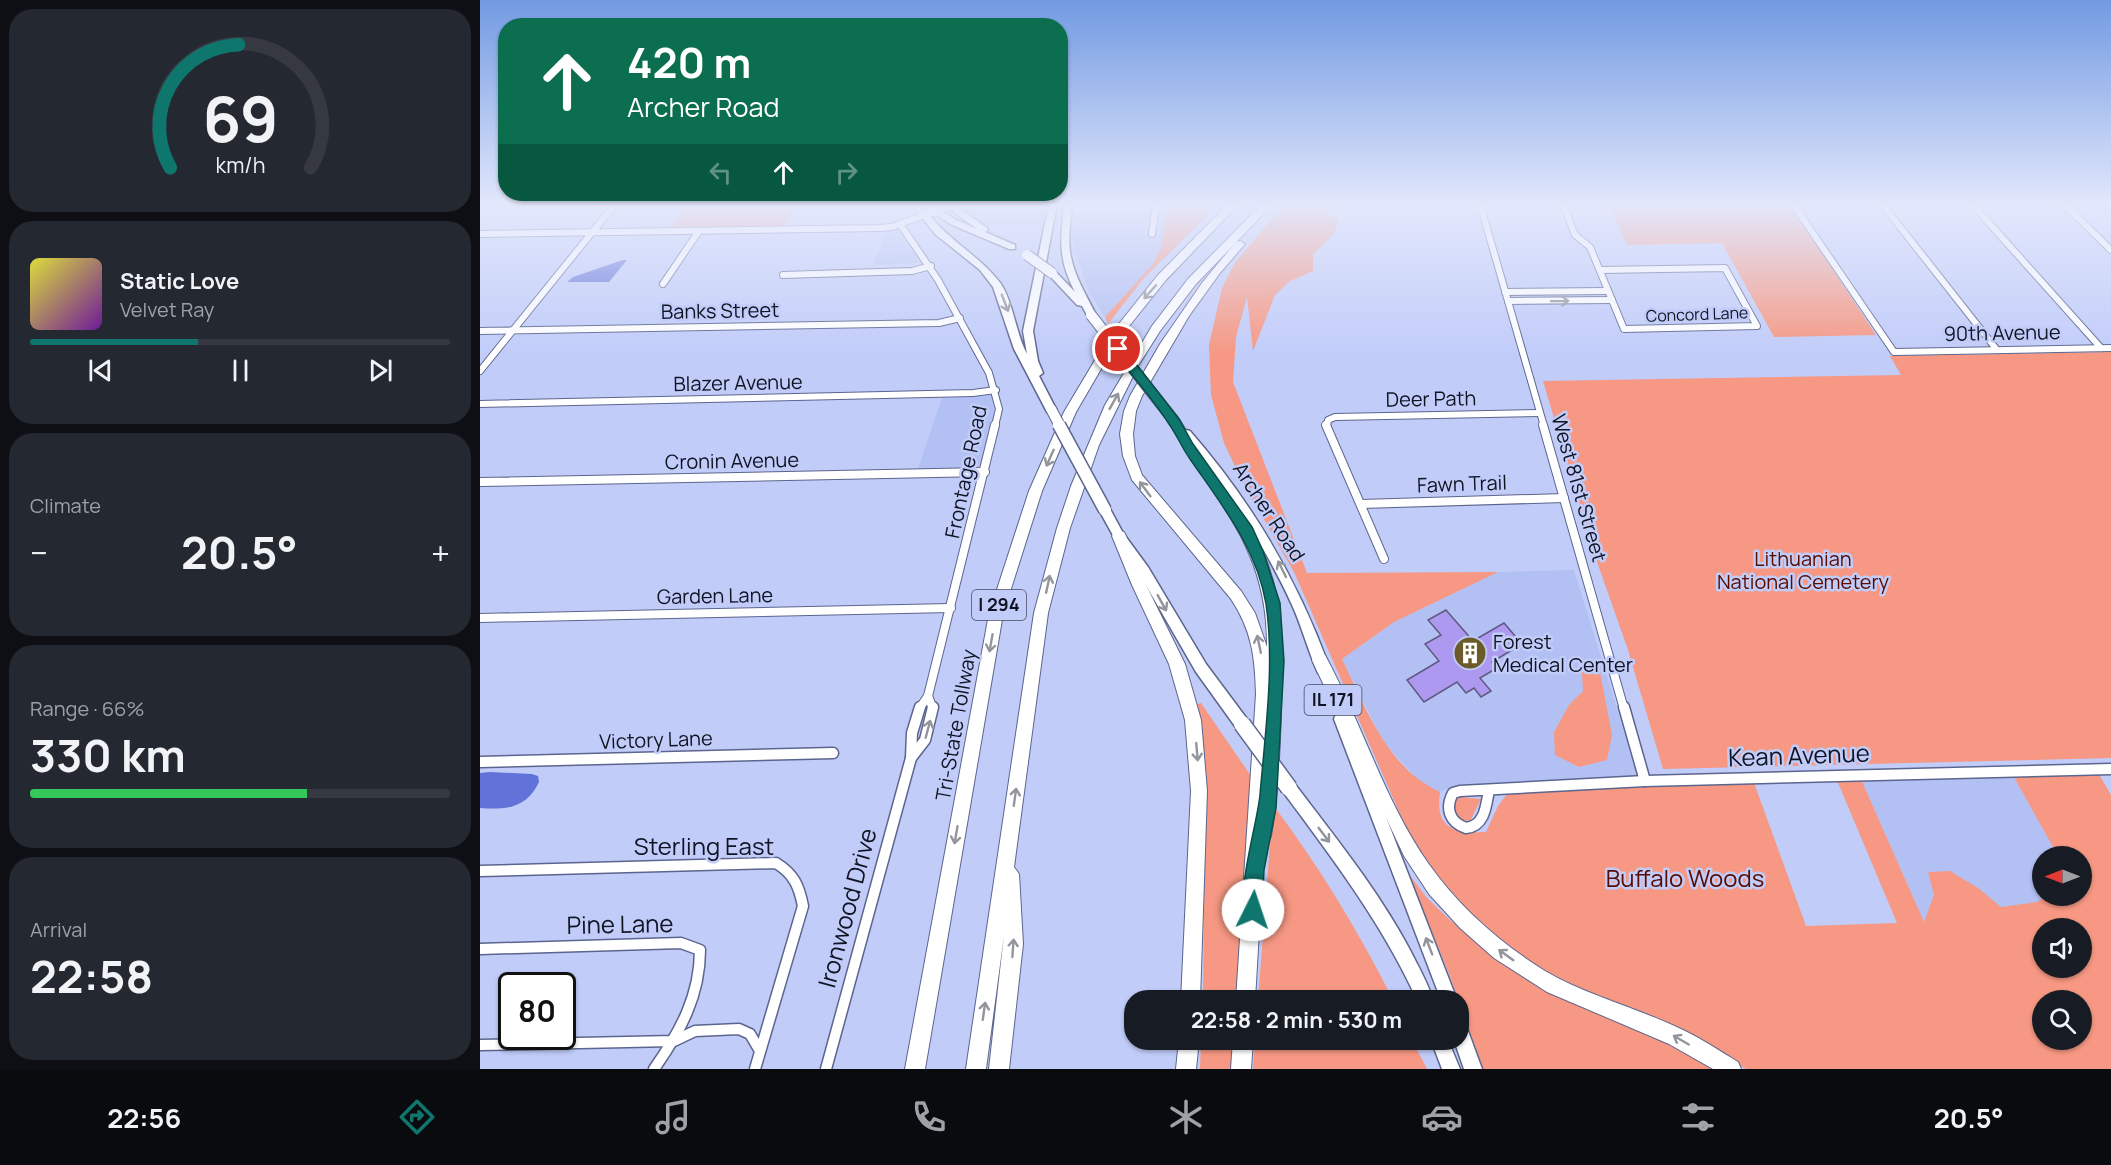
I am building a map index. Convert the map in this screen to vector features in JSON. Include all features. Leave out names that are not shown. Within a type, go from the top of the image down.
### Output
[{"type":"highway","name":"Tri-State Tollway","points":[[915,1069],[996,614],[1014,550],[1029,508],[1075,403],[1114,338],[1139,303],[1185,254]]},
{"type":"highway","name":"I 294","points":[[976,1069],[1041,613],[1064,521],[1107,412],[1146,343],[1182,294],[1220,254]]},
{"type":"highway","points":[[1231,254],[1181,316],[1136,393],[1128,418],[1126,434],[1130,463],[1137,477],[1236,595],[1258,637],[1263,666],[1264,694],[1256,810],[1256,870],[1247,990]]},
{"type":"highway","points":[[1175,422],[1188,447],[1247,531],[1273,603],[1276,661],[1271,753],[1267,808],[1256,870]]},
{"type":"highway","points":[[1119,536],[1139,585],[1177,664],[1187,694],[1197,752],[1197,990]]},
{"type":"highway","points":[[1320,660],[1335,687],[1407,844],[1423,870],[1465,920],[1501,951],[1538,977],[1571,996],[1670,1033],[1731,1069]]},
{"type":"highway","points":[[999,1069],[1014,944],[1008,844]]},
{"type":"highway","points":[[1191,990],[1197,861]]},
{"type":"highway","points":[[1186,1069],[1188,1050]]},
{"type":"highway","points":[[1194,1069],[1195,1050]]},
{"type":"highway","points":[[1241,1069],[1242,1050]]},
{"type":"main road","points":[[965,254],[983,268],[998,287],[1019,349],[1043,391]]},
{"type":"main road","name":"Archer Road","points":[[1025,254],[1052,273],[1091,315],[1211,465],[1268,544],[1282,568],[1320,660],[1445,990]]},
{"type":"main road","points":[[1043,254],[1028,331],[1033,361],[1051,409],[1119,536],[1143,571],[1201,668],[1370,896],[1398,944],[1420,990]]},
{"type":"main road","points":[[1066,254],[1071,273],[1091,315]]},
{"type":"main road","points":[[1443,1050],[1450,1069]]},
{"type":"main road","points":[[1466,1050],[1473,1069]]},
{"type":"street","points":[[480,371],[574,254]]},
{"type":"street","points":[[663,284],[683,254]]},
{"type":"street","name":"Frontage Road","points":[[922,254],[960,318],[996,390],[999,409],[951,608]]},
{"type":"street","name":"West 81st Street","points":[[1494,254],[1645,781]]},
{"type":"street","name":"Concord Lane","points":[[1593,254],[1624,329],[1756,326],[1725,268],[1600,270]]},
{"type":"street","name":"90th Avenue","points":[[1827,254],[1894,352],[2111,348]]},
{"type":"street","points":[[1921,254],[1997,350]]},
{"type":"street","points":[[2017,254],[2101,348]]},
{"type":"street","points":[[783,276],[912,271],[931,266]]},
{"type":"street","points":[[1505,292],[1608,291]]},
{"type":"street","points":[[1508,302],[1612,300]]},
{"type":"street","name":"Banks Street","points":[[480,331],[939,323],[960,318]]},
{"type":"street","name":"Blazer Avenue","points":[[480,404],[973,393],[996,390]]},
{"type":"street","name":"Deer Path","points":[[1361,504],[1326,424],[1328,420],[1335,417],[1540,413]]},
{"type":"street","name":"Cronin Avenue","points":[[480,482],[985,472]]},
{"type":"street","name":"Fawn Trail","points":[[1361,504],[1564,498]]},
{"type":"street","points":[[1361,504],[1384,559]]},
{"type":"street","name":"Garden Lane","points":[[480,618],[951,608]]},
{"type":"street","name":"Ironwood Drive","points":[[826,1069],[911,758],[909,740],[918,707],[928,696],[951,608]]},
{"type":"street","name":"Ironwood Drive","points":[[911,758],[925,740],[933,707],[928,696]]},
{"type":"street","name":"Victory Lane","points":[[480,762],[833,753]]},
{"type":"street","name":"Kean Avenue","points":[[1489,790],[1484,813],[1474,826],[1459,826],[1452,820],[1447,806],[1454,793],[1460,790],[1645,781],[2111,769]]},
{"type":"street","name":"Sterling East","points":[[480,871],[776,863],[790,870],[798,880],[803,906],[755,1069]]},
{"type":"street","name":"Pine Lane","points":[[480,949],[681,943],[700,950],[702,972],[690,1009],[674,1041],[654,1069]]},
{"type":"street","points":[[480,1045],[674,1041],[695,1031],[739,1029],[750,1034],[760,1051]]},
{"type":"shaded area","points":[[878,254],[914,254],[920,263],[873,265]]},
{"type":"shaded area","points":[[1076,254],[1158,254],[1153,264],[1105,317],[1089,292]]},
{"type":"shaded area","points":[[993,395],[994,418],[981,469],[917,471],[942,398]]},
{"type":"shaded area","points":[[1574,570],[1638,776],[1457,785],[1440,792],[1422,784],[1384,743],[1342,659],[1394,622],[1498,572]]},
{"type":"shaded area","points":[[2011,772],[2052,846],[2032,846],[2032,904],[1924,922],[1860,777]]},
{"type":"green space","points":[[1158,254],[1168,254],[1143,279],[1108,324],[1105,317],[1153,264]]},
{"type":"green space","name":"Buffalo Woods","points":[[1242,254],[1313,254],[1313,271],[1290,281],[1275,295],[1253,351],[1247,297],[1236,337],[1233,382],[1307,573],[1498,572],[1394,622],[1342,659],[1380,735],[1392,752],[1406,768],[1440,792],[1441,814],[1449,827],[1465,832],[1486,832],[1498,806],[1507,794],[1519,791],[1753,780],[1806,926],[1897,923],[1836,778],[1860,777],[1924,922],[1934,895],[1928,872],[1950,871],[1978,888],[2001,907],[2032,903],[2032,906],[2092,906],[2092,846],[2052,846],[2011,772],[2096,769],[2111,795],[2111,1069],[1746,1069],[1705,1045],[1602,1002],[1518,958],[1433,878],[1407,830],[1294,572],[1241,479],[1224,443],[1211,395],[1209,345],[1222,288],[1234,264]]},
{"type":"green space","points":[[1728,254],[1822,254],[1876,335],[1774,337]]},
{"type":"green space","name":"Lithuanian National Cemetery","points":[[2111,352],[2111,758],[1663,769],[1628,650],[1595,556],[1543,381],[1901,375],[1890,356]]},
{"type":"green space","points":[[1582,672],[1600,672],[1612,735],[1607,760],[1579,767],[1555,755],[1554,732],[1569,705],[1583,691]]},
{"type":"green space","points":[[1201,703],[1251,776],[1238,990],[1203,990],[1205,814],[1195,705]]},
{"type":"green space","points":[[1460,797],[1481,799],[1470,821],[1455,819],[1452,809],[1455,800]]},
{"type":"green space","points":[[1273,805],[1338,900],[1388,990],[1259,990]]},
{"type":"green space","points":[[1408,873],[1427,898],[1494,956],[1658,1035],[1721,1069],[1483,1069],[1469,1030],[1469,990],[1455,990]]},
{"type":"green space","points":[[1201,1050],[1234,1050],[1233,1069],[1200,1069]]},
{"type":"green space","points":[[1254,1050],[1417,1050],[1427,1069],[1253,1069]]},
{"type":"water","points":[[627,260],[609,282],[567,282],[573,277]]},
{"type":"water","points":[[480,773],[532,774],[538,776],[539,782],[528,797],[515,806],[480,808]]},
{"type":"building","name":"Forest Medical Center","points":[[1446,610],[1473,641],[1504,623],[1522,644],[1492,662],[1497,668],[1480,678],[1491,691],[1481,697],[1474,688],[1466,693],[1457,682],[1424,702],[1407,680],[1439,661],[1425,644],[1441,635],[1428,620]]},
{"type":"place","name":"Forest Medical Center","points":[[1470,653]]},
{"type":"route","points":[[1118,349],[1175,422],[1188,447],[1238,516],[1256,551],[1273,603],[1276,661],[1271,753],[1267,808],[1256,870],[1253,910]]}]
